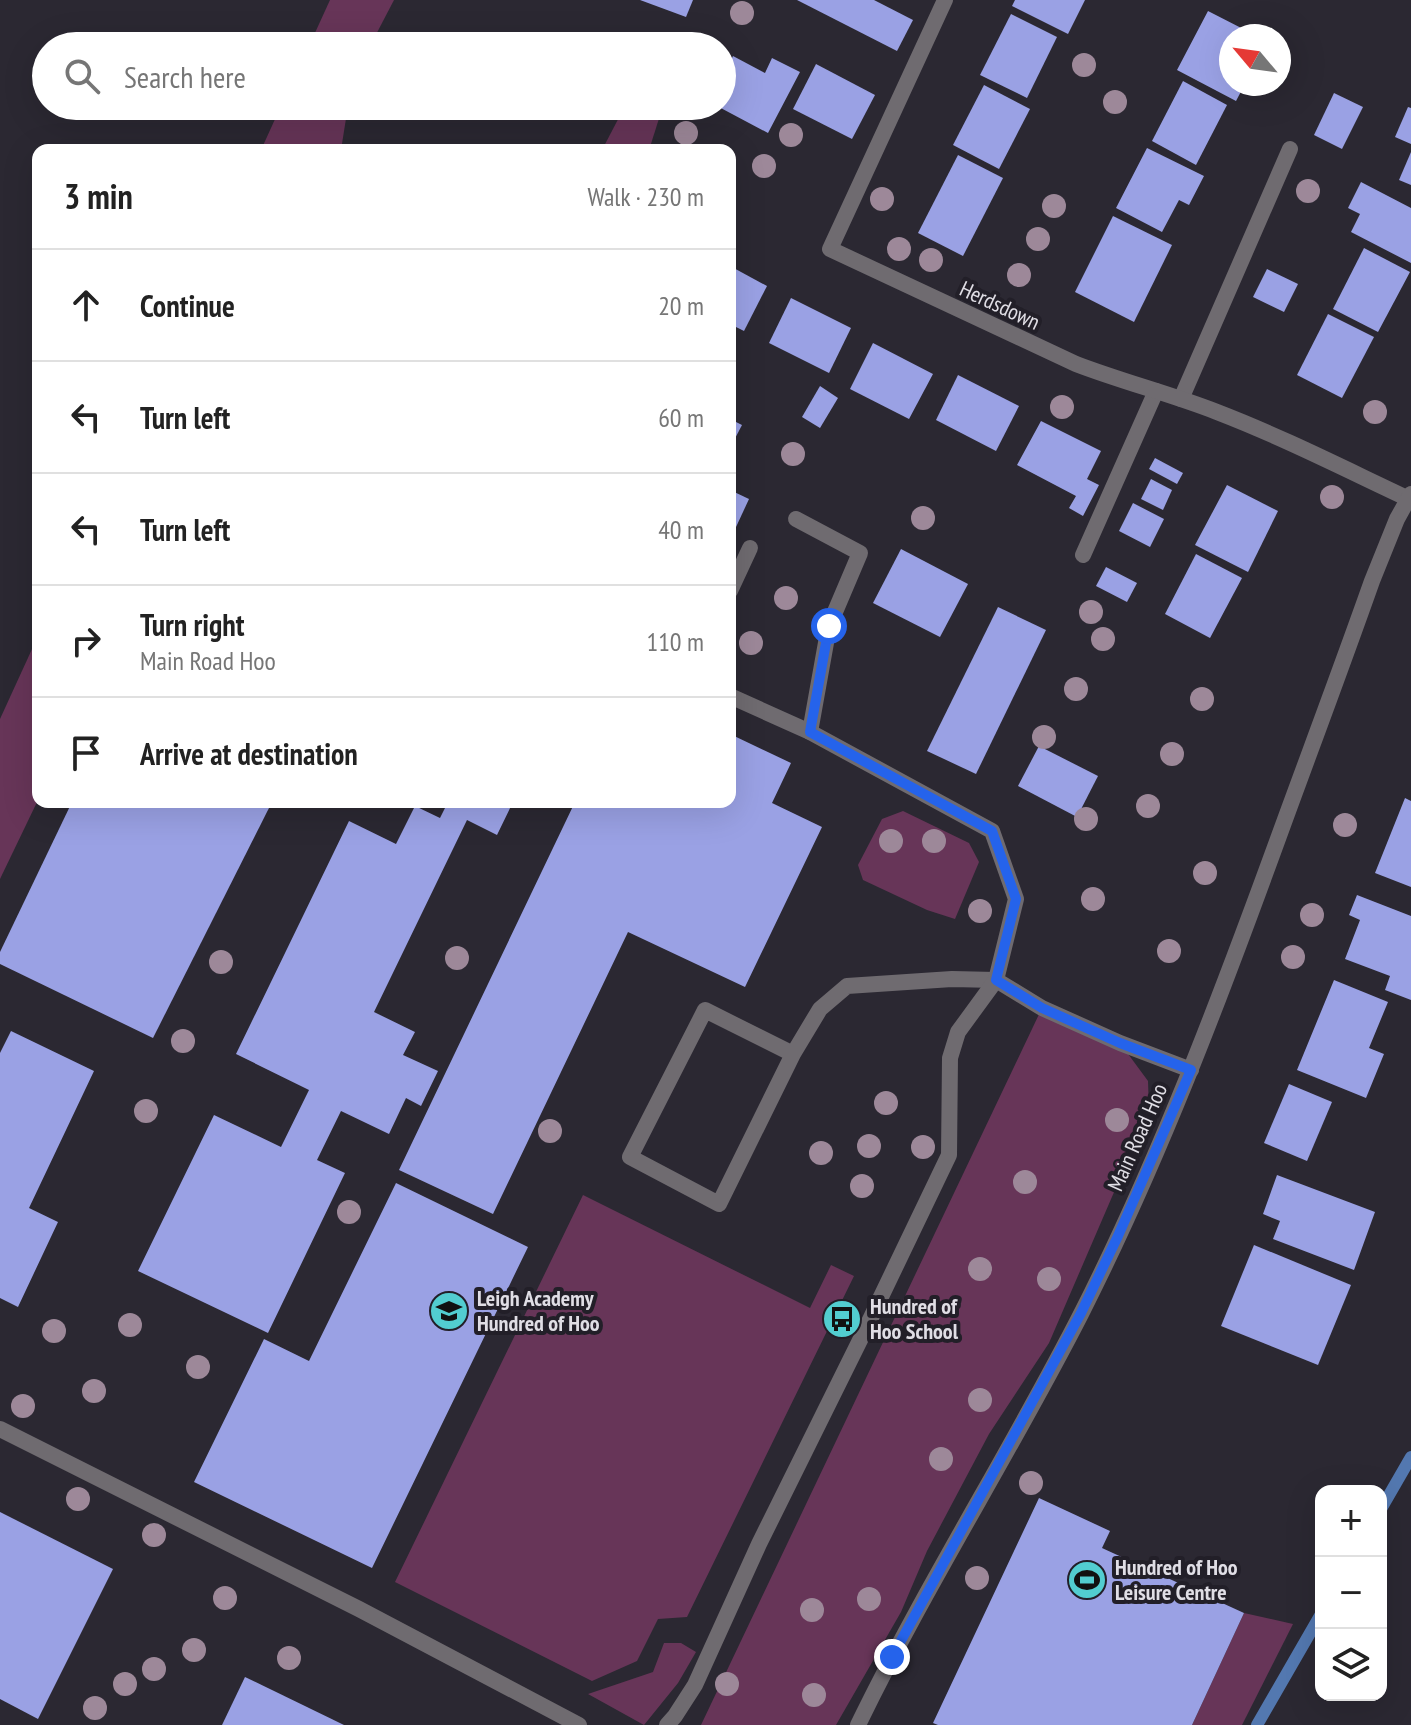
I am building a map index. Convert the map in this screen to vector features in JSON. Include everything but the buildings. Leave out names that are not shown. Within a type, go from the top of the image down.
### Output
[{"type":"street","name":"Herdsdown","points":[[945,0],[830,249],[1076,364],[1265,431],[1410,496]]},
{"type":"street","points":[[1181,399],[1290,149]]},
{"type":"street","points":[[1083,555],[1156,391]]},
{"type":"street","name":"Main Road Hoo","points":[[858,1725],[892,1657],[1081,1313],[1118,1236],[1191,1070],[1372,581],[1397,519],[1410,496]]},
{"type":"street","points":[[796,519],[860,553],[829,626],[810,732]]},
{"type":"street","points":[[736,578],[750,548]]},
{"type":"street","points":[[667,1725],[695,1685],[759,1544],[949,1155],[950,1058],[958,1032],[996,980],[1016,899],[992,831],[810,732],[736,699]]},
{"type":"street","points":[[793,1054],[705,1010],[630,1157],[719,1204],[793,1054],[820,1009],[847,986],[952,979],[996,980],[1042,1008],[1191,1070]]},
{"type":"street","points":[[0,1429],[359,1609],[579,1725]]},
{"type":"shaded area","points":[[330,0],[394,0],[377,32],[315,32]]},
{"type":"shaded area","points":[[275,120],[346,120],[342,144],[264,144]]},
{"type":"shaded area","points":[[618,120],[659,120],[651,144],[605,144]]},
{"type":"shaded area","points":[[32,649],[34,808],[0,879],[0,719]]},
{"type":"shaded area","points":[[903,811],[969,843],[979,862],[955,919],[927,910],[863,880],[858,865],[882,819]]},
{"type":"shaded area","points":[[1042,1008],[1120,1043],[1148,1081],[1149,1111],[1049,1343],[989,1434],[927,1551],[901,1612],[836,1725],[701,1725]]},
{"type":"shaded area","points":[[583,1195],[810,1308],[831,1265],[854,1276],[687,1617],[658,1619],[637,1661],[592,1681],[395,1582]]},
{"type":"shaded area","points":[[1244,1613],[1293,1624],[1242,1725],[1192,1725]]},
{"type":"shaded area","points":[[664,1643],[681,1643],[696,1652],[678,1683],[644,1725],[588,1694],[653,1672]]},
{"type":"waterway","points":[[1387,1499],[1411,1457]]},
{"type":"waterway","points":[[1257,1725],[1315,1624]]},
{"type":"place","name":"Leigh Academy Hundred of Hoo","points":[[449,1311]]},
{"type":"place","name":"Hundred of Hoo School","points":[[842,1319]]},
{"type":"place","name":"Hundred of Hoo Leisure Centre","points":[[1087,1580]]},
{"type":"route","points":[[829,626],[810,732],[992,831],[1016,899],[996,980],[1042,1008],[1191,1070],[1081,1313],[892,1657]]}]
